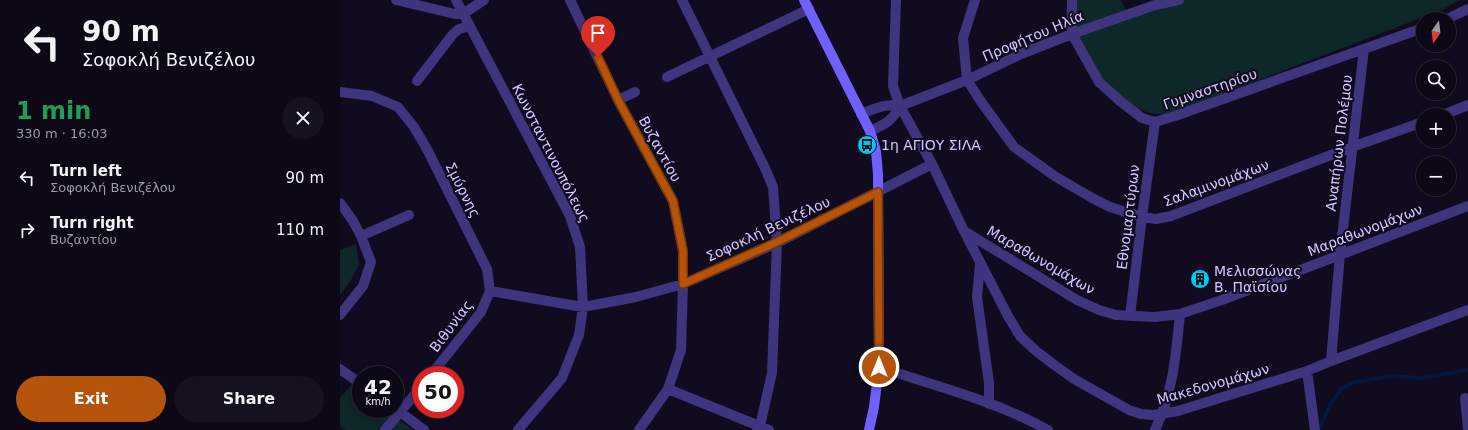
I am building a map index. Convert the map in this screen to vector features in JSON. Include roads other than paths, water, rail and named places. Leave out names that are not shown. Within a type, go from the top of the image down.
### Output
[{"type":"main road","points":[[807,5],[870,132],[876,151],[878,192],[879,367],[874,407],[869,430]]},
{"type":"street","points":[[396,0],[455,14],[463,14],[484,0]]},
{"type":"street","name":"Κωνσταντινουπόλεως","points":[[456,0],[570,216],[580,248],[583,307],[578,336],[562,378],[518,430]]},
{"type":"street","name":"Βυζαντίου","points":[[570,0],[618,100],[673,201],[683,251],[682,350],[668,389],[639,430]]},
{"type":"street","points":[[668,389],[762,429],[772,373],[777,242],[773,187],[682,0]]},
{"type":"street","name":"Μακεδονομάχων","points":[[896,0],[893,86],[900,106],[932,164],[980,264],[1020,336],[1036,351],[1074,379],[1129,410],[1141,414],[1154,415],[1178,411],[1307,371],[1331,360],[1468,310]]},
{"type":"street","points":[[967,80],[963,38],[975,0]]},
{"type":"street","name":"Γυμναστηρίου","points":[[1072,0],[1072,34],[1099,82],[1109,92],[1142,118],[1155,122],[1416,30]]},
{"type":"street","name":"Προφήτου Ηλία","points":[[861,114],[881,106],[892,104],[900,106],[967,80],[1021,54],[1072,34],[1154,5],[1179,0]]},
{"type":"street","points":[[667,77],[807,5]]},
{"type":"street","points":[[1456,15],[1468,9]]},
{"type":"street","points":[[417,81],[452,34],[459,29],[470,26]]},
{"type":"street","name":"Αναπήρων Πολέμου","points":[[1331,360],[1340,254],[1364,49]]},
{"type":"street","name":"Σαλαμινομάχων","points":[[967,80],[1014,147],[1056,177],[1094,199],[1110,207],[1142,217],[1156,219],[1171,216],[1352,147],[1416,124]]},
{"type":"street","name":"Σμύρνης","points":[[340,92],[372,96],[398,107],[414,127],[428,151],[487,269],[490,292]]},
{"type":"street","points":[[618,100],[635,92]]},
{"type":"street","points":[[1456,110],[1468,105]]},
{"type":"street","points":[[870,132],[886,124],[894,117],[900,106]]},
{"type":"street","name":"Εθνομαρτύρων","points":[[1130,316],[1155,122]]},
{"type":"street","name":"Σοφοκλή Βενιζέλου","points":[[490,292],[583,307],[636,297],[683,284],[777,242],[932,164]]},
{"type":"street","points":[[340,203],[353,221],[361,236],[371,262],[363,286],[340,315]]},
{"type":"street","name":"Μαραθωνομάχων","points":[[964,231],[1077,300],[1099,310],[1116,315],[1155,317],[1180,314],[1222,300],[1468,206]]},
{"type":"street","points":[[361,236],[409,215]]},
{"type":"street","points":[[980,264],[977,297],[986,361],[989,404]]},
{"type":"street","name":"Βιθυνίας","points":[[438,366],[481,312],[490,292]]},
{"type":"street","points":[[1155,430],[1170,392],[1180,314]]},
{"type":"street","points":[[879,367],[989,404],[1035,427],[1048,430]]},
{"type":"street","points":[[340,369],[352,378]]},
{"type":"street","points":[[1307,371],[1315,430]]},
{"type":"street","points":[[404,404],[412,396]]},
{"type":"street","points":[[1465,398],[1468,428]]},
{"type":"street","points":[[404,415],[424,430]]},
{"type":"street","points":[[385,430],[393,418]]},
{"type":"waterway","points":[[1319,430],[1330,405],[1342,388],[1355,382],[1391,376],[1422,378],[1468,370]]},
{"type":"place","name":"1η ΑΓΙΟΥ ΣΙΛΑ","points":[[867,145]]},
{"type":"place","name":"Μελισσώνας B. Παϊσίου","points":[[1200,279]]}]
